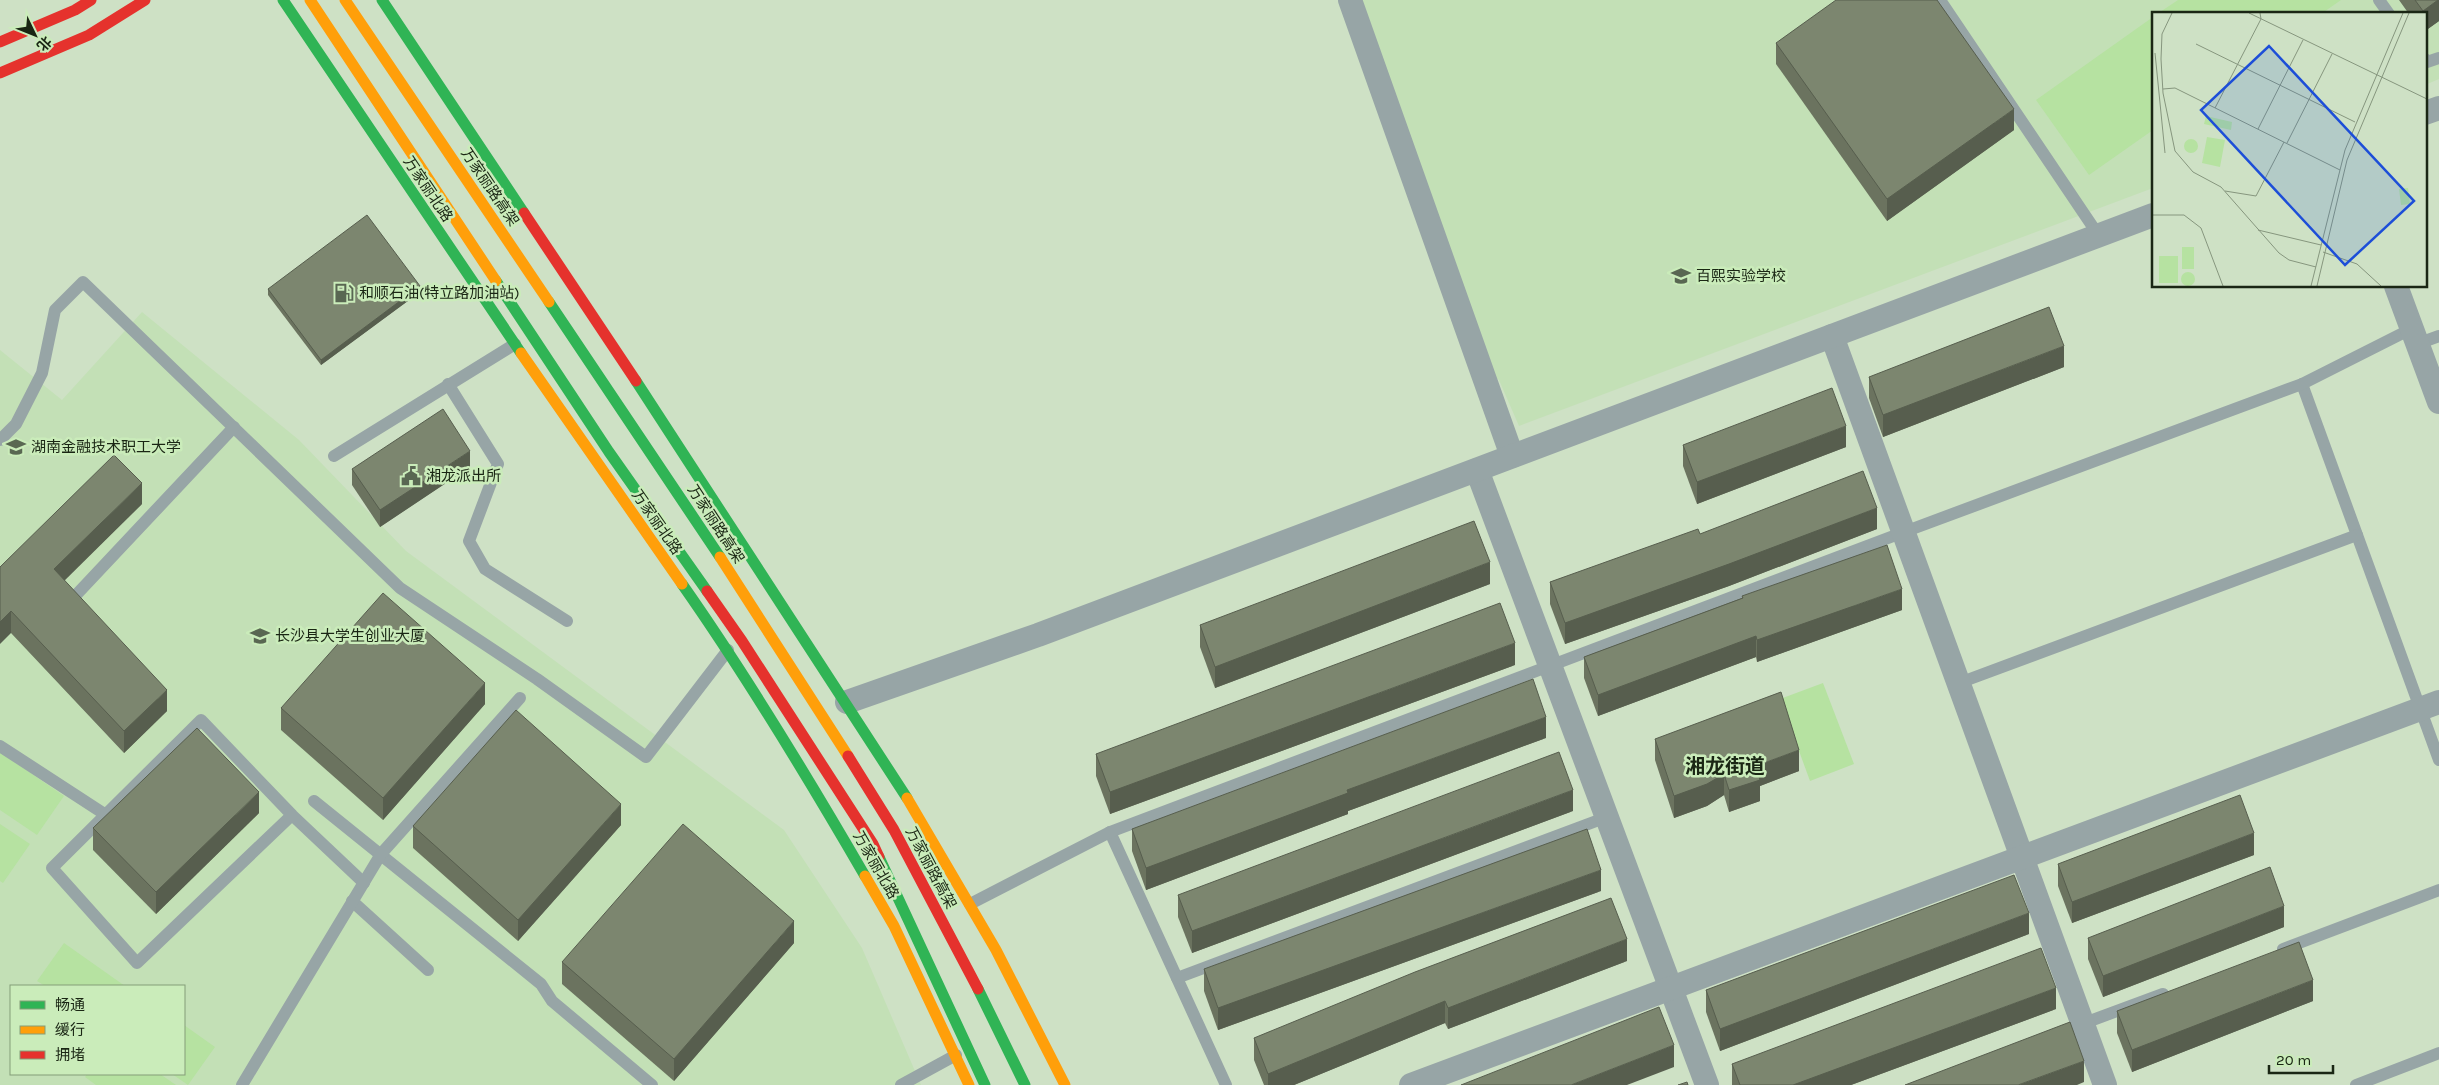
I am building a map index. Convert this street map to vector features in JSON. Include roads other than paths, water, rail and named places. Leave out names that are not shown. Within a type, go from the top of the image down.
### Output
[{"type":"main road","points":[[0,42],[75,10],[91,0]]},
{"type":"main road","points":[[0,73],[88,35],[145,0]]},
{"type":"main road","name":"万家丽北路","points":[[283,0],[515,344],[728,650],[820,798],[894,926],[969,1085]]},
{"type":"main road","points":[[310,0],[609,452],[742,641],[873,844],[985,1085]]},
{"type":"main road","name":"万家丽路高架","points":[[345,0],[652,455],[765,626],[894,830],[1002,1033],[1026,1085]]},
{"type":"main road","points":[[382,0],[847,702],[908,798],[970,904],[1041,1036],[1064,1085]]},
{"type":"street","points":[[1350,0],[1512,456]]},
{"type":"street","points":[[2426,113],[2439,108]]},
{"type":"street","points":[[847,702],[1038,635],[2152,216]]},
{"type":"street","points":[[2397,288],[2423,336],[2439,402]]},
{"type":"street","points":[[1832,336],[2022,857],[2074,1027],[2105,1085]]},
{"type":"street","points":[[1476,470],[1707,1085]]},
{"type":"street","points":[[1410,1085],[2430,706]]},
{"type":"lane","points":[[1940,0],[2099,236]]},
{"type":"lane","points":[[2379,0],[2388,12]]},
{"type":"lane","points":[[2426,60],[2427,62],[2439,58]]},
{"type":"lane","points":[[0,440],[16,424],[42,373],[55,310],[83,282],[400,588],[537,679],[646,756],[728,650]]},
{"type":"lane","points":[[970,904],[1110,832],[2302,384],[2423,336]]},
{"type":"lane","points":[[334,456],[515,344]]},
{"type":"lane","points":[[448,384],[498,464],[469,541],[485,569],[567,621]]},
{"type":"lane","points":[[2302,384],[2357,535],[2430,706],[2439,760]]},
{"type":"lane","points":[[77,594],[234,427]]},
{"type":"lane","points":[[1958,683],[2357,535]]},
{"type":"lane","points":[[242,1085],[381,854],[520,698]]},
{"type":"lane","points":[[292,815],[137,963],[52,868],[201,720],[292,815],[364,883]]},
{"type":"lane","points":[[0,746],[106,815]]},
{"type":"lane","points":[[314,801],[542,984],[552,1001],[652,1085]]},
{"type":"lane","points":[[1177,978],[1606,817]]},
{"type":"lane","points":[[1110,832],[1226,1085]]},
{"type":"lane","points":[[2275,952],[2439,890]]},
{"type":"lane","points":[[352,902],[428,970]]},
{"type":"lane","points":[[2074,1027],[2174,990]]},
{"type":"lane","points":[[2356,1085],[2439,1053]]},
{"type":"lane","points":[[908,1083],[956,1055]]},
{"type":"place","name":"百熙实验学校","points":[[1681,276]]},
{"type":"place","name":"和顺石油(特立路加油站)","points":[[344,293]]},
{"type":"place","name":"湖南金融技术职工大学","points":[[16,447]]},
{"type":"place","name":"湘龙派出所","points":[[411,476]]},
{"type":"place","name":"长沙县大学生创业大厦","points":[[260,636]]},
{"type":"district","name":"湘龙街道","points":[[1725,766]]}]
